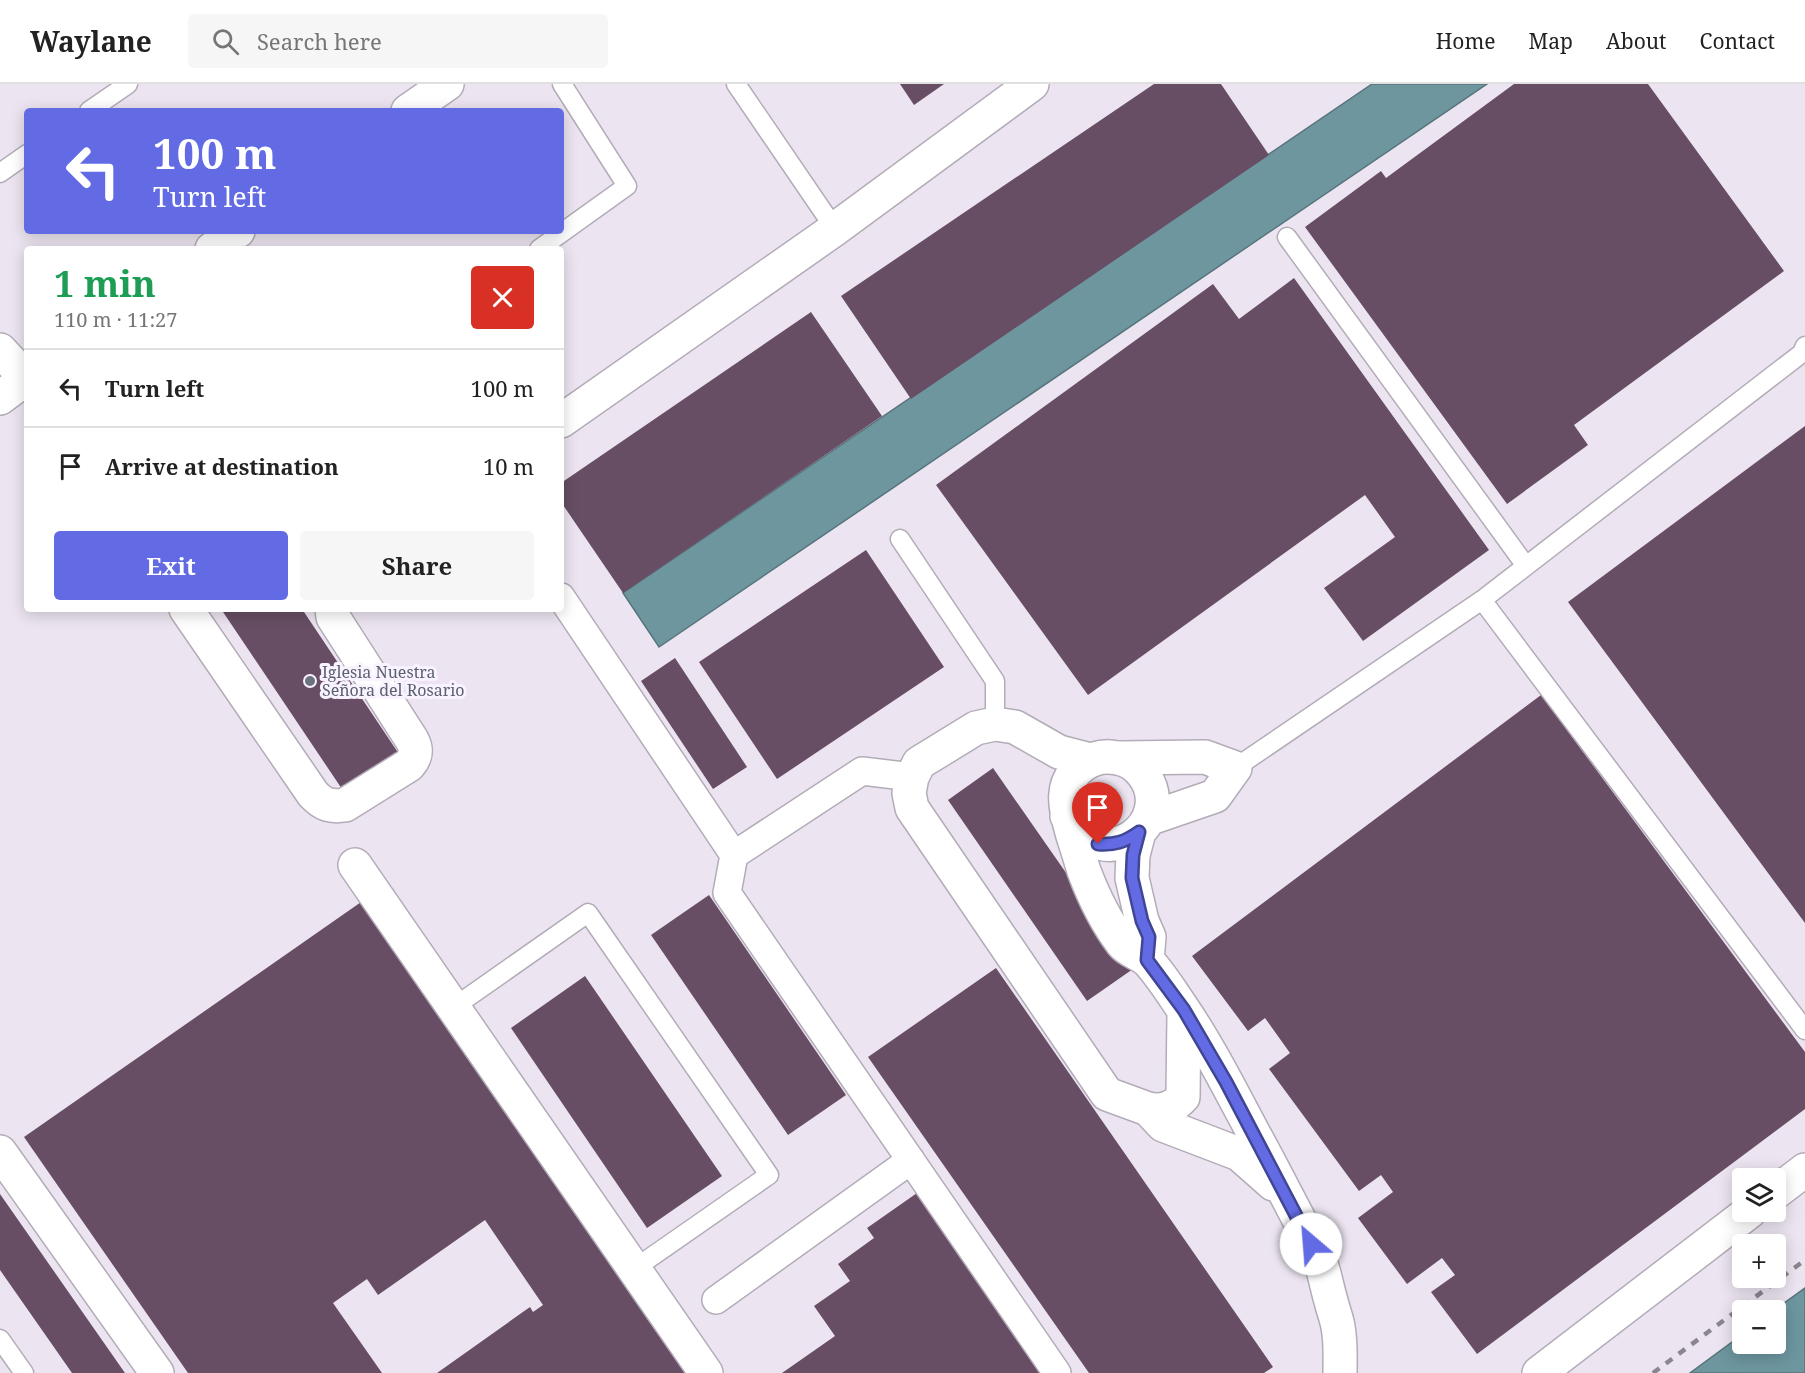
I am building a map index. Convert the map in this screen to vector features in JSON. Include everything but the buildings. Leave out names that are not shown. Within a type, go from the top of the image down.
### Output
[{"type":"street","points":[[412,108],[447,84]]},
{"type":"street","points":[[564,419],[834,229],[1032,84]]},
{"type":"street","points":[[216,246],[234,234]]},
{"type":"street","points":[[0,350],[24,375]]},
{"type":"street","points":[[0,398],[24,380]]},
{"type":"street","points":[[564,601],[734,855]]},
{"type":"street","points":[[188,612],[313,795],[327,805],[336,807],[345,805],[409,765],[416,750],[412,740],[333,617],[332,612]]},
{"type":"street","points":[[1147,960],[1149,937],[1142,921],[1132,878],[1133,855],[1152,804],[1151,789],[1144,775],[1133,764],[1059,752],[1015,727],[996,724],[976,728],[919,763],[912,777],[909,793],[912,808],[1107,1094],[1158,1111],[1176,1105],[1184,1097],[1184,1010]]},
{"type":"street","points":[[1067,816],[1074,828],[1085,838],[1098,844],[1113,845],[1127,841],[1144,826],[1215,796],[1234,768],[1205,757],[1104,759],[1079,768],[1065,790],[1064,803],[1067,816],[1084,872],[1102,911],[1123,945],[1147,960],[1184,1010],[1226,1082],[1320,1261],[1338,1328],[1340,1373]]},
{"type":"street","points":[[912,777],[862,771],[734,855],[726,893],[1057,1373]]},
{"type":"street","points":[[355,865],[706,1373]]},
{"type":"street","points":[[1148,1109],[1163,1125],[1239,1154],[1286,1195]]},
{"type":"street","points":[[1,1154],[157,1373]]},
{"type":"street","points":[[716,1300],[911,1160]]},
{"type":"street","points":[[1786,1184],[1805,1170]]},
{"type":"street","points":[[1539,1373],[1736,1222]]},
{"type":"lane","points":[[93,108],[128,84]]},
{"type":"lane","points":[[562,84],[627,186],[564,231]]},
{"type":"lane","points":[[736,84],[834,229]]},
{"type":"lane","points":[[0,173],[24,156]]},
{"type":"lane","points":[[543,246],[560,234]]},
{"type":"lane","points":[[1287,237],[1526,566]]},
{"type":"lane","points":[[1234,768],[1482,600],[1802,353],[1805,346]]},
{"type":"lane","points":[[900,539],[995,681],[996,724]]},
{"type":"lane","points":[[1482,600],[1805,1030]]},
{"type":"lane","points":[[454,1007],[588,913],[756,1156],[769,1175],[634,1269]]},
{"type":"lane","points":[[0,1339],[24,1373]]},
{"type":"water","points":[[1372,84],[1487,84],[659,647],[623,593]]},
{"type":"water","points":[[1805,1288],[1805,1373],[1690,1373],[1732,1342],[1732,1354],[1786,1354],[1786,1302]]},
{"type":"railway","points":[[1653,1373],[1805,1260]]},
{"type":"place","name":"Iglesia Nuestra Señora del Rosario","points":[[310,681]]},
{"type":"route","points":[[1098,844],[1113,845],[1127,841],[1139,832],[1133,855],[1132,878],[1142,921],[1149,937],[1147,960],[1184,1010],[1226,1082],[1311,1244]]}]
